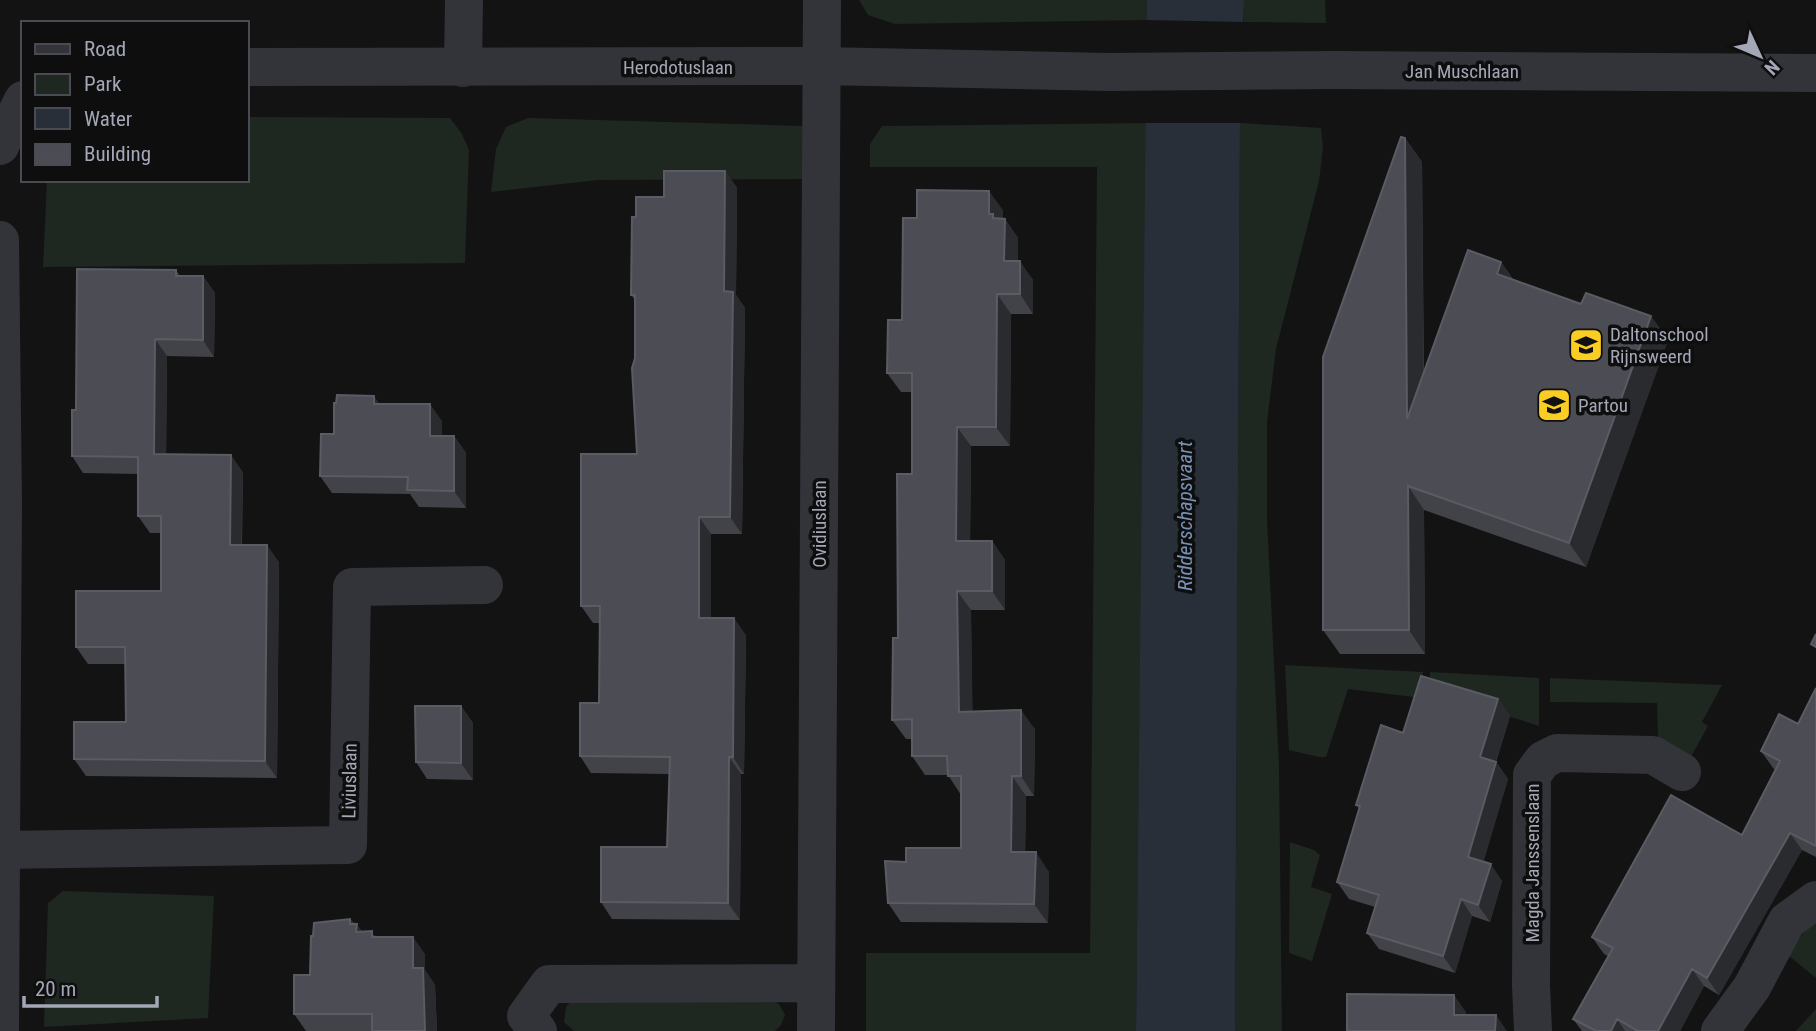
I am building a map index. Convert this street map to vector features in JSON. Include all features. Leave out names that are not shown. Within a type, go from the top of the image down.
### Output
[{"type":"street","points":[[463,68],[464,0]]},
{"type":"street","name":"Ovidiuslaan","points":[[816,1031],[821,0]]},
{"type":"street","name":"Herodotuslaan","points":[[248,67],[822,66],[1109,72]]},
{"type":"street","name":"Jan Muschlaan","points":[[1109,72],[1816,74]]},
{"type":"street","points":[[0,146],[21,104]]},
{"type":"street","points":[[0,240],[0,1031]]},
{"type":"street","name":"Liviuslaan","points":[[1,850],[348,845],[352,587],[484,585]]},
{"type":"street","name":"Magda Janssenslaan","points":[[1533,1031],[1532,775],[1543,760],[1558,753],[1653,755],[1682,772]]},
{"type":"street","points":[[1720,1031],[1752,987],[1787,921],[1816,900]]},
{"type":"street","points":[[538,1031],[526,1016],[548,984],[816,983]]},
{"type":"green space","points":[[859,0],[1147,0],[1147,20],[895,24],[868,15]]},
{"type":"green space","points":[[1244,0],[1325,0],[1326,23],[1244,22]]},
{"type":"green space","points":[[248,117],[450,118],[462,134],[469,150],[465,263],[43,267],[47,182],[248,182]]},
{"type":"green space","points":[[528,118],[805,126],[805,179],[598,180],[491,192],[496,149],[506,127]]},
{"type":"green space","points":[[1147,123],[1136,1031],[866,1031],[866,953],[1090,953],[1097,167],[870,167],[870,144],[882,126]]},
{"type":"green space","points":[[1240,123],[1321,128],[1323,148],[1319,181],[1276,349],[1267,422],[1267,519],[1279,766],[1282,1031],[1235,1031]]},
{"type":"green space","points":[[1285,665],[1423,672],[1422,698],[1348,689],[1326,757],[1289,750]]},
{"type":"green space","points":[[1430,672],[1539,678],[1539,726],[1470,704],[1430,699]]},
{"type":"green space","points":[[1550,678],[1722,685],[1702,722],[1708,726],[1687,764],[1658,740],[1657,703],[1550,702]]},
{"type":"green space","points":[[1290,842],[1314,850],[1320,855],[1311,887],[1332,894],[1312,961],[1289,953]]},
{"type":"green space","points":[[63,891],[214,896],[208,1018],[44,1027],[48,903]]},
{"type":"green space","points":[[1816,917],[1816,978],[1789,956],[1794,945]]},
{"type":"green space","points":[[767,999],[779,1004],[785,1015],[775,1031],[574,1031],[564,1022],[566,1007],[571,1001]]},
{"type":"green space","points":[[1816,1009],[1816,1031],[1796,1031]]},
{"type":"water","name":"Ridderschapsvaart","points":[[1147,0],[1244,0],[1240,123],[1235,1031],[1136,1031]]},
{"type":"pier","points":[[1143,20],[1247,22],[1243,123],[1143,123]]},
{"type":"building","points":[[1401,137],[1405,138],[1407,419],[1468,250],[1501,262],[1497,274],[1581,304],[1586,293],[1651,316],[1569,543],[1408,486],[1409,630],[1323,630],[1323,357]]},
{"type":"building","points":[[664,171],[725,171],[724,291],[733,292],[730,517],[699,517],[699,618],[734,618],[728,903],[601,902],[601,847],[667,847],[670,757],[580,756],[580,703],[599,703],[600,606],[581,606],[581,454],[637,454],[632,368],[635,358],[635,295],[631,295],[632,217],[636,217],[636,197],[664,197]]},
{"type":"building","points":[[917,190],[989,191],[989,214],[993,214],[993,218],[1005,219],[1004,261],[1020,261],[1020,294],[997,294],[996,427],[957,427],[956,541],[992,541],[992,591],[957,591],[959,712],[1021,710],[1021,776],[1012,776],[1011,852],[1036,852],[1034,904],[888,903],[885,861],[906,862],[906,848],[961,848],[961,776],[948,776],[947,756],[912,756],[912,719],[892,720],[893,638],[898,638],[897,474],[912,474],[912,373],[887,373],[888,320],[902,320],[903,218],[917,218]]},
{"type":"building","points":[[77,269],[176,270],[176,276],[203,276],[203,340],[155,339],[154,454],[231,455],[230,545],[267,545],[265,761],[74,759],[74,722],[126,722],[125,647],[76,647],[76,591],[161,591],[161,516],[138,516],[138,457],[72,456],[72,410],[76,410]]},
{"type":"building","points":[[337,395],[374,396],[374,404],[430,404],[430,436],[454,436],[454,491],[407,490],[408,477],[320,476],[321,434],[334,434],[334,403]]},
{"type":"building","points":[[1816,634],[1816,647],[1811,644]]},
{"type":"building","points":[[1421,676],[1498,699],[1480,757],[1496,762],[1468,857],[1491,864],[1478,905],[1461,899],[1443,956],[1367,933],[1379,895],[1337,882],[1360,806],[1356,805],[1381,725],[1403,733]]},
{"type":"building","points":[[1816,688],[1816,846],[1790,833],[1707,978],[1692,969],[1658,1031],[1638,1031],[1617,1019],[1611,1031],[1596,1031],[1573,1019],[1613,948],[1592,937],[1671,795],[1742,835],[1780,761],[1761,751],[1779,714],[1798,724]]},
{"type":"building","points":[[415,706],[461,706],[461,763],[416,762]]},
{"type":"building","points":[[350,919],[350,924],[357,924],[356,932],[372,931],[372,937],[413,937],[413,968],[423,968],[425,1031],[372,1031],[372,1014],[294,1014],[294,975],[310,975],[314,923]]},
{"type":"building","points":[[1347,994],[1454,995],[1454,1015],[1496,1015],[1495,1031],[1347,1031]]},
{"type":"place","name":"Daltonschool Rijnsweerd","points":[[1586,345]]},
{"type":"place","name":"Partou","points":[[1554,405]]}]
